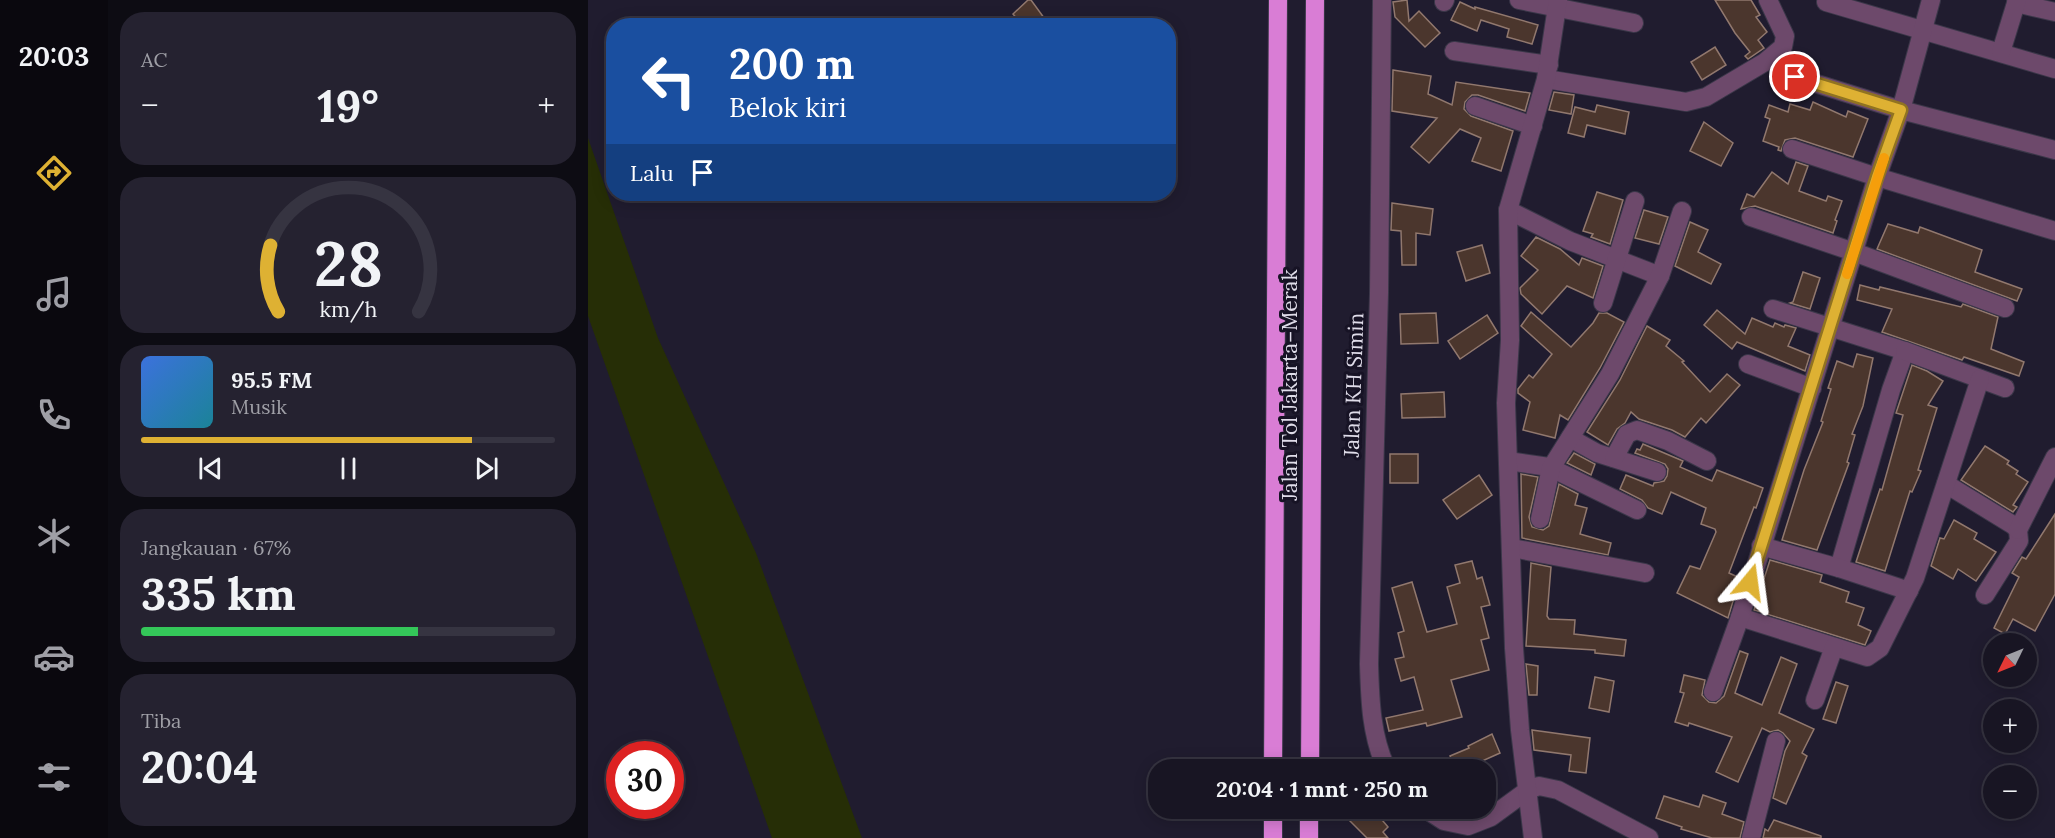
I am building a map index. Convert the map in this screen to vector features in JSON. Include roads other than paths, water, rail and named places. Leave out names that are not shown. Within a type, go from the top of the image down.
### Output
[{"type":"highway","name":"Jalan Tol Jakarta–Merak","points":[[1273,759],[1278,0]]},
{"type":"highway","name":"Jalan Tol Jakarta–Merak","points":[[1310,759],[1315,0]]},
{"type":"highway","points":[[1273,819],[1273,838]]},
{"type":"highway","points":[[1309,819],[1309,838]]},
{"type":"street","name":"Jalan KH Simin","points":[[1382,0],[1379,293],[1369,664],[1371,711],[1376,739],[1383,759]]},
{"type":"street","points":[[1519,0],[1557,4],[1634,23]]},
{"type":"street","points":[[1454,51],[1686,102],[1706,97],[1765,62],[1783,47],[1785,36],[1768,0]]},
{"type":"street","points":[[1713,692],[1740,617],[1877,177],[1901,110],[1931,0]]},
{"type":"street","points":[[1826,2],[2055,69]]},
{"type":"street","points":[[2001,52],[2017,2],[2055,12]]},
{"type":"street","points":[[1533,838],[1521,742],[1516,672],[1506,403],[1510,340],[1508,210],[1547,72],[1557,4]]},
{"type":"street","points":[[1795,77],[1901,110],[2055,150]]},
{"type":"street","points":[[1475,106],[1533,126]]},
{"type":"street","points":[[1792,148],[1877,177],[2055,231]]},
{"type":"street","points":[[1603,303],[1635,201]]},
{"type":"street","points":[[1508,210],[1570,241],[1660,276]]},
{"type":"street","points":[[1540,519],[1551,468],[1610,374],[1660,276],[1682,211]]},
{"type":"street","points":[[1751,217],[2006,308]]},
{"type":"street","points":[[1773,309],[1905,351],[2005,388]]},
{"type":"street","points":[[1839,568],[1891,390],[1905,351]]},
{"type":"street","points":[[1748,364],[1812,388]]},
{"type":"street","points":[[1740,617],[1868,657],[1880,648],[1909,591],[1980,378]]},
{"type":"street","points":[[1614,458],[1627,435],[1636,430],[1668,441],[1707,461]]},
{"type":"street","points":[[1570,438],[1597,453],[1657,472]]},
{"type":"street","points":[[1985,595],[2019,541],[2018,530],[2055,457]]},
{"type":"street","points":[[1508,461],[1551,468],[1637,510]]},
{"type":"street","points":[[1946,484],[2018,530]]},
{"type":"street","points":[[1761,546],[1909,591]]},
{"type":"street","points":[[1512,548],[1645,573]]},
{"type":"street","points":[[1815,700],[1834,647]]},
{"type":"street","points":[[1751,838],[1776,741]]},
{"type":"street","points":[[1496,813],[1528,790],[1539,786],[1558,790],[1649,838]]},
{"type":"street","points":[[1441,819],[1468,826],[1486,819]]}]
